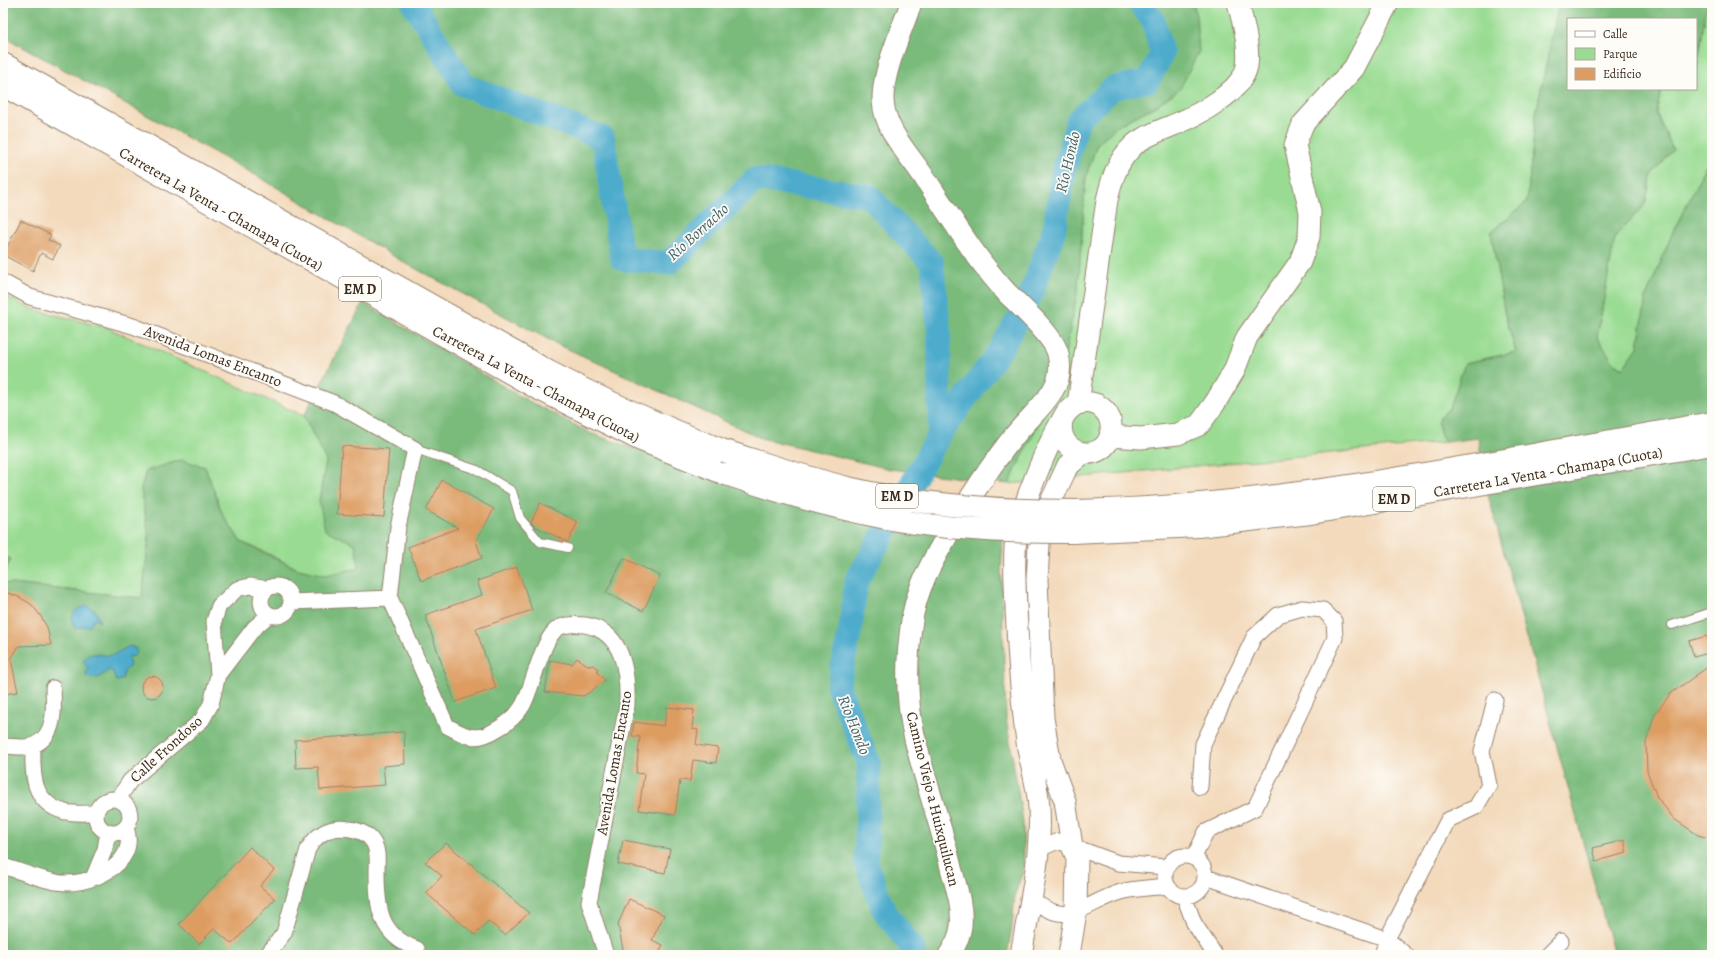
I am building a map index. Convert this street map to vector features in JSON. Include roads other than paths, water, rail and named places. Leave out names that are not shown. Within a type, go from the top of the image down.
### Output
[{"type":"highway","name":"Carretera La Venta - Chamapa (Cuota)","points":[[3,64],[549,372],[604,401],[724,451],[787,471],[852,489],[939,503],[1033,511],[1074,522],[1139,510],[1190,506],[1310,492],[1712,424]]},
{"type":"highway","name":"Carretera La Venta - Chamapa (Cuota)","points":[[3,85],[539,389],[639,439],[726,474],[819,504],[913,523],[976,529],[1074,522],[1198,526],[1311,513],[1712,444]]},
{"type":"main road","name":"Camino Viejo a Huixquilucan","points":[[911,3],[895,48],[883,100],[888,122],[898,142],[913,159],[965,242],[1004,290],[1054,343],[1060,368],[1059,378],[1053,390],[1016,434],[977,485],[930,565],[917,596],[911,624],[908,663],[908,696],[914,737],[946,844],[961,912],[961,929],[949,955]]},
{"type":"main road","points":[[1078,404],[1107,200],[1114,172],[1123,157],[1134,144],[1197,116],[1219,101],[1237,83],[1247,67],[1248,47],[1238,3]]},
{"type":"main road","points":[[1110,436],[1141,438],[1178,434],[1199,424],[1215,403],[1234,371],[1247,337],[1300,262],[1309,237],[1310,212],[1295,145],[1303,124],[1354,68],[1388,3]]},
{"type":"main road","points":[[1021,955],[1039,849],[1039,805],[1028,744],[1018,647],[1015,581],[1017,529],[1039,463],[1068,410],[1078,404],[1090,403],[1102,408],[1109,418],[1111,424],[1110,436],[1108,441],[1100,449],[1083,453],[1067,467],[1043,519],[1039,544],[1037,580],[1043,718],[1050,760],[1065,801],[1072,846],[1077,858],[1076,912],[1069,955]]},
{"type":"main road","points":[[1062,421],[1061,430],[1064,440],[1074,450],[1083,453]]},
{"type":"street","name":"Avenida Lomas Encanto","points":[[3,282],[30,297],[133,326],[334,403],[415,449]]},
{"type":"street","points":[[291,602],[390,598],[398,527],[415,449]]},
{"type":"street","name":"Calle Frondoso","points":[[118,799],[130,781],[202,720],[211,704],[218,675],[214,621],[219,606],[237,589],[250,586],[267,589]]},
{"type":"street","points":[[275,586],[284,588],[290,594],[291,602],[289,609],[284,614],[276,616],[269,615],[263,610],[261,602],[262,595],[267,589],[275,586]]},
{"type":"street","name":"Avenida Lomas Encanto","points":[[390,598],[447,726],[466,736],[485,737],[507,723],[523,705],[549,639],[558,628],[576,624],[593,626],[607,633],[619,649],[628,683],[627,705],[589,902],[606,955]]},
{"type":"street","points":[[1194,857],[1206,832],[1255,808],[1335,638],[1334,621],[1323,610],[1302,608],[1278,615],[1254,637],[1203,744],[1200,787]]},
{"type":"street","name":"Calle Frondoso","points":[[218,675],[254,628],[269,615]]},
{"type":"street","points":[[3,746],[33,746],[46,737],[51,724],[54,708],[53,688]]},
{"type":"street","points":[[1382,955],[1387,939],[1448,820],[1476,807],[1489,785],[1482,752],[1495,700]]},
{"type":"street","points":[[33,746],[34,782],[37,791],[43,798],[64,812],[96,813]]},
{"type":"street","points":[[3,866],[56,882],[70,883],[93,878],[108,871],[124,856],[129,843],[126,828],[130,814],[128,806],[118,799],[106,800],[99,805],[96,813],[97,821],[101,828],[108,832],[117,832],[126,828]]},
{"type":"street","points":[[267,955],[284,933],[308,849],[314,840],[322,833],[332,829],[342,828],[361,832],[374,842],[377,854],[379,907],[382,920],[388,930],[404,944],[417,949]]},
{"type":"street","points":[[93,878],[101,860],[108,832]]},
{"type":"street","points":[[1039,849],[1058,841],[1118,863],[1166,867]]},
{"type":"street","points":[[1183,855],[1194,857],[1203,865],[1206,877],[1202,887],[1194,894],[1184,896],[1174,893],[1167,886],[1165,876],[1166,867],[1173,859],[1183,855]]},
{"type":"street","points":[[1206,877],[1387,939],[1406,955]]},
{"type":"street","points":[[1031,898],[1042,908],[1056,913],[1076,912],[1121,892],[1167,886]]},
{"type":"street","points":[[1184,896],[1194,922],[1216,955]]},
{"type":"street","points":[[1547,955],[1561,941]]},
{"type":"lane","name":"Avenida Lomas Encanto","points":[[415,449],[477,470],[512,491],[520,518],[540,542],[568,548]]},
{"type":"lane","points":[[1672,625],[1712,612]]},
{"type":"water","points":[[87,606],[95,610],[100,622],[94,618],[90,626],[75,628],[72,620],[74,613],[79,608]]},
{"type":"water","points":[[130,646],[135,648],[137,653],[134,656],[128,657],[130,666],[124,672],[122,680],[116,681],[113,672],[109,670],[97,678],[87,677],[86,673],[88,668],[83,662],[89,655],[112,655]]},
{"type":"waterway","name":"Río Borracho","points":[[413,3],[464,85],[603,138],[622,259],[669,263],[756,179],[869,196],[932,263],[939,329],[940,434]]},
{"type":"waterway","name":"Río Hondo","points":[[1029,299],[1054,231],[1063,174],[1078,120],[1113,88],[1148,81],[1162,54],[1153,20],[1140,3]]},
{"type":"waterway","name":"Rio Hondo","points":[[912,955],[913,949],[883,909],[866,863],[869,763],[838,687],[850,631],[856,582],[940,434],[1000,350],[1017,321]]}]
